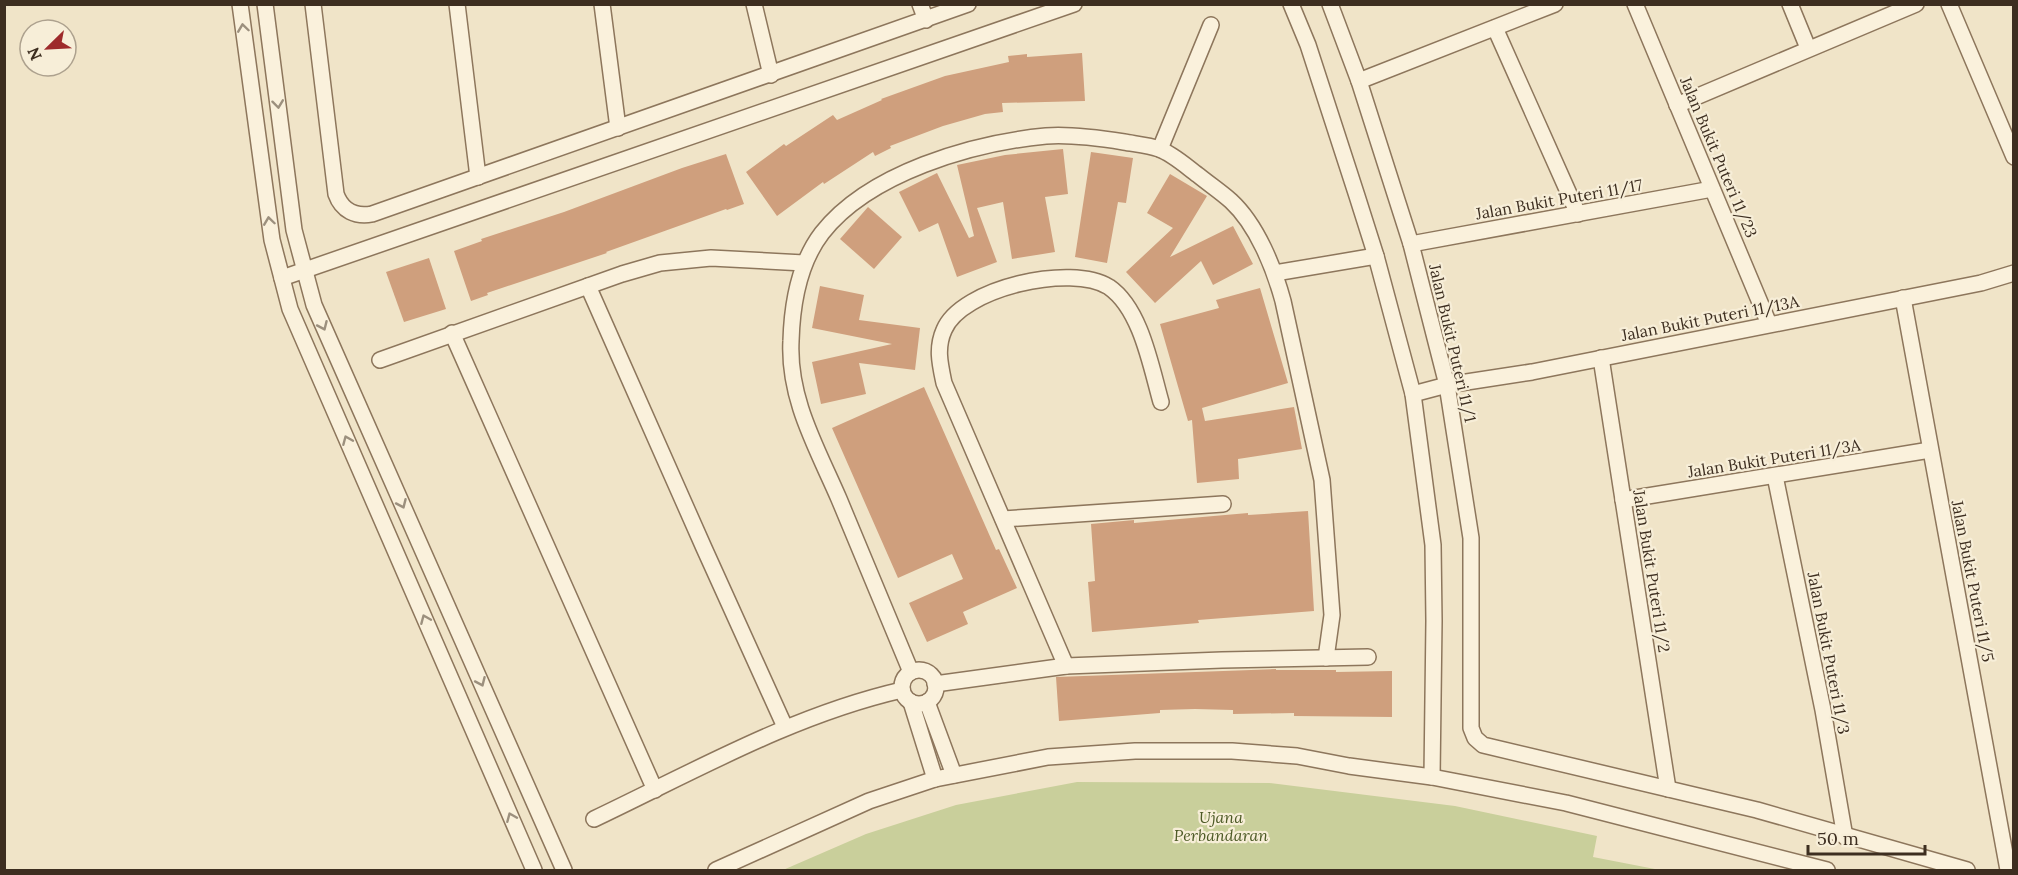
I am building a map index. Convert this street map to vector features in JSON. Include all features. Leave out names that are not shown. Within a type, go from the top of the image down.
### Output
[{"type":"street","points":[[240,4],[272,240],[290,309],[534,870]]},
{"type":"street","points":[[265,4],[294,230],[314,305],[564,870]]},
{"type":"street","points":[[313,4],[336,194],[341,204],[358,216],[478,177],[968,4]]},
{"type":"street","points":[[457,4],[478,177]]},
{"type":"street","points":[[602,4],[618,128]]},
{"type":"street","points":[[754,4],[771,75]]},
{"type":"street","points":[[920,4],[926,20]]},
{"type":"street","points":[[282,278],[1074,4]]},
{"type":"street","points":[[1291,4],[1308,45],[1376,256],[1413,394],[1433,544],[1432,777]]},
{"type":"street","name":"Jalan Bukit Puteri 11/1","points":[[1330,4],[1359,81],[1411,244],[1447,385],[1471,538],[1471,728],[1475,738],[1484,745],[1668,789]]},
{"type":"street","points":[[1359,81],[1555,4]]},
{"type":"street","name":"Jalan Bukit Puteri 11/23","points":[[1635,4],[1769,324]]},
{"type":"street","points":[[1790,4],[1808,48]]},
{"type":"street","points":[[1677,105],[1916,4]]},
{"type":"street","points":[[1949,4],[2007,121],[2013,157]]},
{"type":"street","points":[[1160,149],[1211,25]]},
{"type":"street","points":[[1495,28],[1578,214]]},
{"type":"street","points":[[911,672],[835,489],[805,425],[795,387],[790,344],[794,309],[804,263],[821,234],[845,208],[893,178],[966,149],[1048,136],[1102,138],[1160,149],[1192,170],[1233,203],[1264,249],[1275,273],[1283,302],[1322,480],[1332,615],[1326,658]]},
{"type":"street","name":"Jalan Bukit Puteri 11/17","points":[[1411,244],[1713,189]]},
{"type":"street","points":[[1275,273],[1376,256]]},
{"type":"street","points":[[380,360],[452,333],[660,263],[711,258],[804,263]]},
{"type":"street","name":"Jalan Bukit Puteri 11/13A","points":[[1413,394],[1447,385],[1601,358],[1981,283],[2013,273]]},
{"type":"street","points":[[1066,666],[944,383],[937,352],[944,328],[965,306],[1003,288],[1035,280],[1066,277],[1089,280],[1109,288],[1126,306],[1139,329],[1161,402]]},
{"type":"street","points":[[588,286],[704,549],[786,727]]},
{"type":"street","name":"Jalan Bukit Puteri 11/5","points":[[1903,298],[2008,870]]},
{"type":"street","points":[[452,333],[655,790]]},
{"type":"street","name":"Jalan Bukit Puteri 11/2","points":[[1601,358],[1668,789]]},
{"type":"street","name":"Jalan Bukit Puteri 11/3A","points":[[1623,500],[1930,450]]},
{"type":"street","name":"Jalan Bukit Puteri 11/3","points":[[1775,476],[1823,710],[1845,837]]},
{"type":"street","points":[[1003,519],[1223,504]]},
{"type":"street","points":[[935,684],[1066,666],[1368,657]]},
{"type":"street","points":[[594,819],[786,727],[869,697],[913,698],[934,694],[933,679],[926,672],[916,670],[904,680],[913,698],[954,775]]},
{"type":"street","points":[[913,698],[935,779]]},
{"type":"street","points":[[716,870],[869,801],[935,779],[1048,758],[1135,751],[1233,751],[1297,756],[1348,766],[1432,777],[1566,803],[1827,870]]},
{"type":"street","points":[[1668,789],[1758,810],[1845,837],[1967,870]]},
{"type":"green space","name":"Ujana Perbandaran","points":[[1077,782],[1269,783],[1455,806],[1597,836],[1593,857],[1660,870],[783,870],[866,834],[956,805]]},
{"type":"building","points":[[1082,53],[1085,101],[1002,103],[1003,112],[985,114],[943,126],[890,146],[891,148],[875,156],[873,152],[824,184],[823,182],[777,216],[746,172],[784,144],[786,146],[833,115],[837,120],[881,99],[945,76],[1009,62],[1008,56]]},
{"type":"building","points":[[1063,149],[1068,194],[1045,197],[1055,252],[1012,259],[1003,202],[977,208],[997,262],[957,277],[938,223],[919,232],[899,192],[937,173],[969,238],[974,236],[957,165],[1005,155]]},
{"type":"building","points":[[1091,152],[1133,158],[1126,203],[1118,202],[1107,263],[1075,257]]},
{"type":"building","points":[[726,154],[744,204],[487,293],[488,295],[471,301],[454,251],[482,241],[481,239]]},
{"type":"building","points":[[1170,174],[1207,196],[1170,257],[1233,226],[1253,264],[1213,285],[1201,261],[1155,303],[1126,272],[1173,228],[1147,213]]},
{"type":"building","points":[[868,207],[902,237],[874,269],[840,239]]},
{"type":"building","points":[[429,258],[446,309],[404,322],[386,272]]},
{"type":"building","points":[[820,286],[864,295],[859,320],[920,328],[915,370],[859,363],[866,394],[821,404],[812,362],[892,344],[812,328]]},
{"type":"building","points":[[1260,288],[1288,383],[1202,408],[1205,421],[1294,407],[1302,449],[1238,459],[1239,479],[1197,483],[1192,420],[1188,421],[1160,324],[1219,308],[1216,300]]},
{"type":"building","points":[[924,387],[996,550],[999,549],[1017,588],[963,612],[968,624],[927,642],[909,603],[963,579],[952,554],[898,578],[832,428]]},
{"type":"building","points":[[1308,511],[1314,611],[1198,620],[1199,623],[1092,632],[1088,582],[1095,581],[1091,524]]},
{"type":"building","points":[[1276,669],[1336,670],[1336,672],[1392,671],[1392,717],[1294,716],[1294,713],[1233,714],[1233,710],[1195,709],[1160,710],[1160,713],[1059,721],[1056,677]]}]
